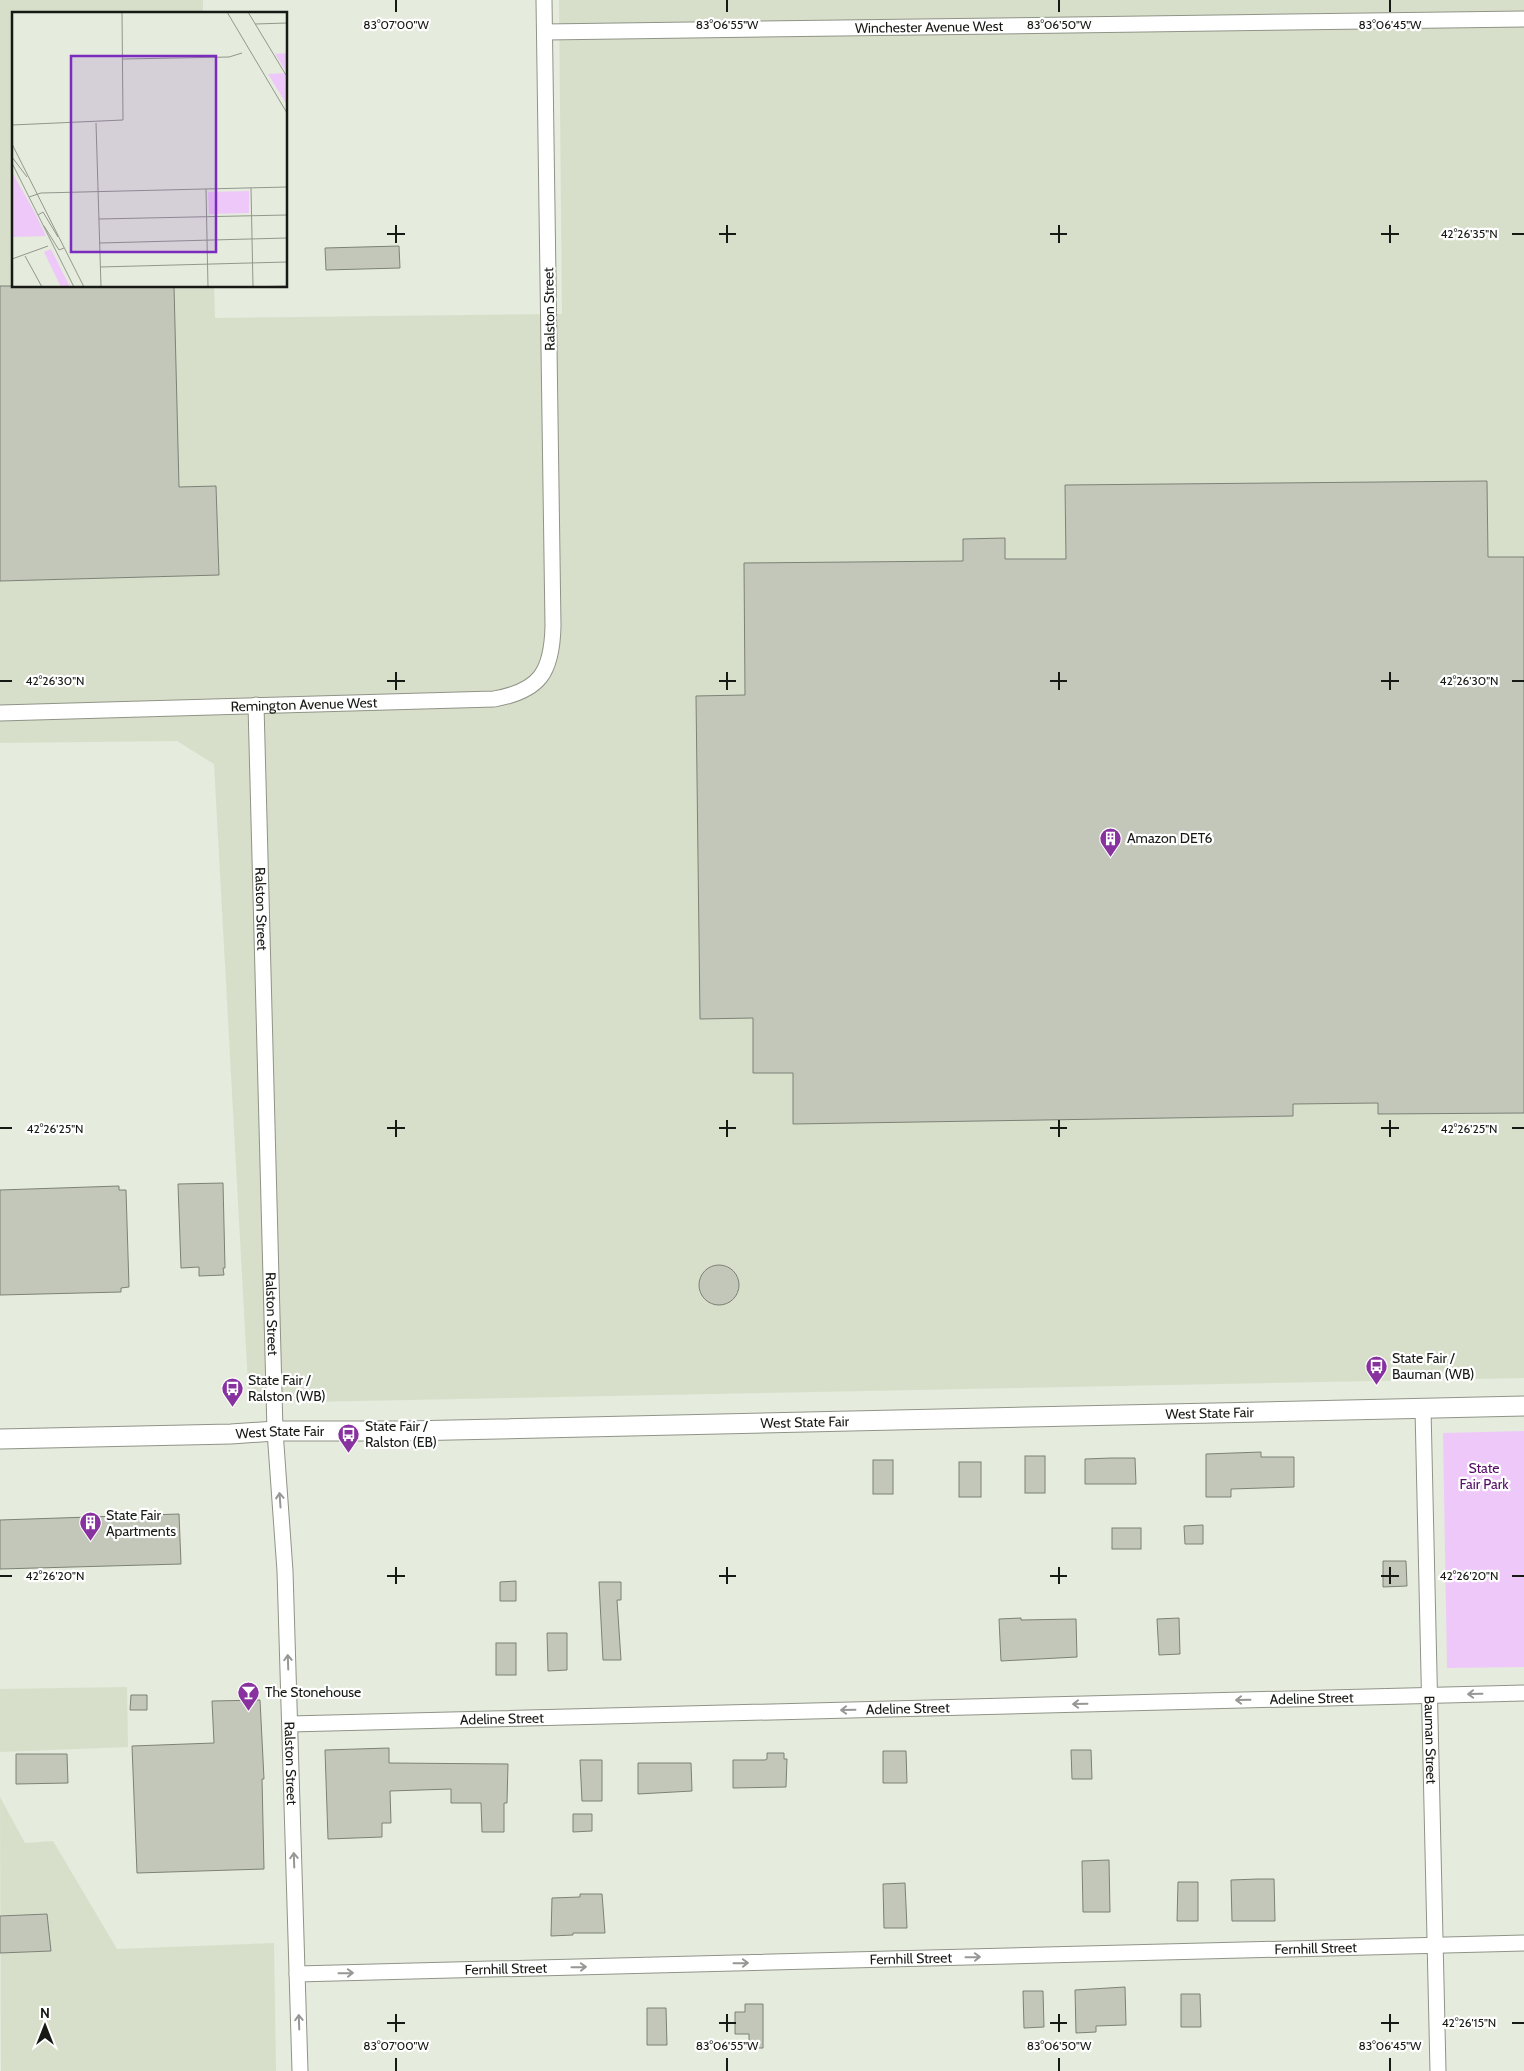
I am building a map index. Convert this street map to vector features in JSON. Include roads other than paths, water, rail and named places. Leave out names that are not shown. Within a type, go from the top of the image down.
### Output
[{"type":"street","name":"Ralston Street","points":[[544,0],[553,618]]},
{"type":"street","name":"Winchester Avenue West","points":[[544,32],[1524,19]]},
{"type":"street","name":"Remington Avenue West","points":[[0,713],[470,700],[515,695],[530,688],[540,678],[547,666],[553,637],[553,618]]},
{"type":"street","name":"Ralston Street","points":[[256,705],[275,1431],[285,1571],[300,2071]]},
{"type":"street","name":"West State Fair","points":[[0,1439],[231,1434],[275,1431],[406,1431],[1524,1406]]},
{"type":"street","name":"Bauman Street","points":[[1423,1409],[1438,2071]]},
{"type":"street","name":"Adeline Street","points":[[290,1724],[1524,1693]]},
{"type":"street","name":"Fernhill Street","points":[[297,1974],[1524,1943]]},
{"type":"place","name":"Amazon DET6","points":[[1111,857]]},
{"type":"place","name":"State Fair / Bauman (WB)","points":[[1376,1385]]},
{"type":"place","name":"State Fair / Ralston (WB)","points":[[232,1407]]},
{"type":"place","name":"State Fair / Ralston (EB)","points":[[349,1453]]},
{"type":"place","name":"State Fair Apartments","points":[[90,1542]]},
{"type":"place","name":"The Stonehouse","points":[[249,1711]]},
{"type":"park label","name":"State Fair Park","points":[[1484,1476]]}]
